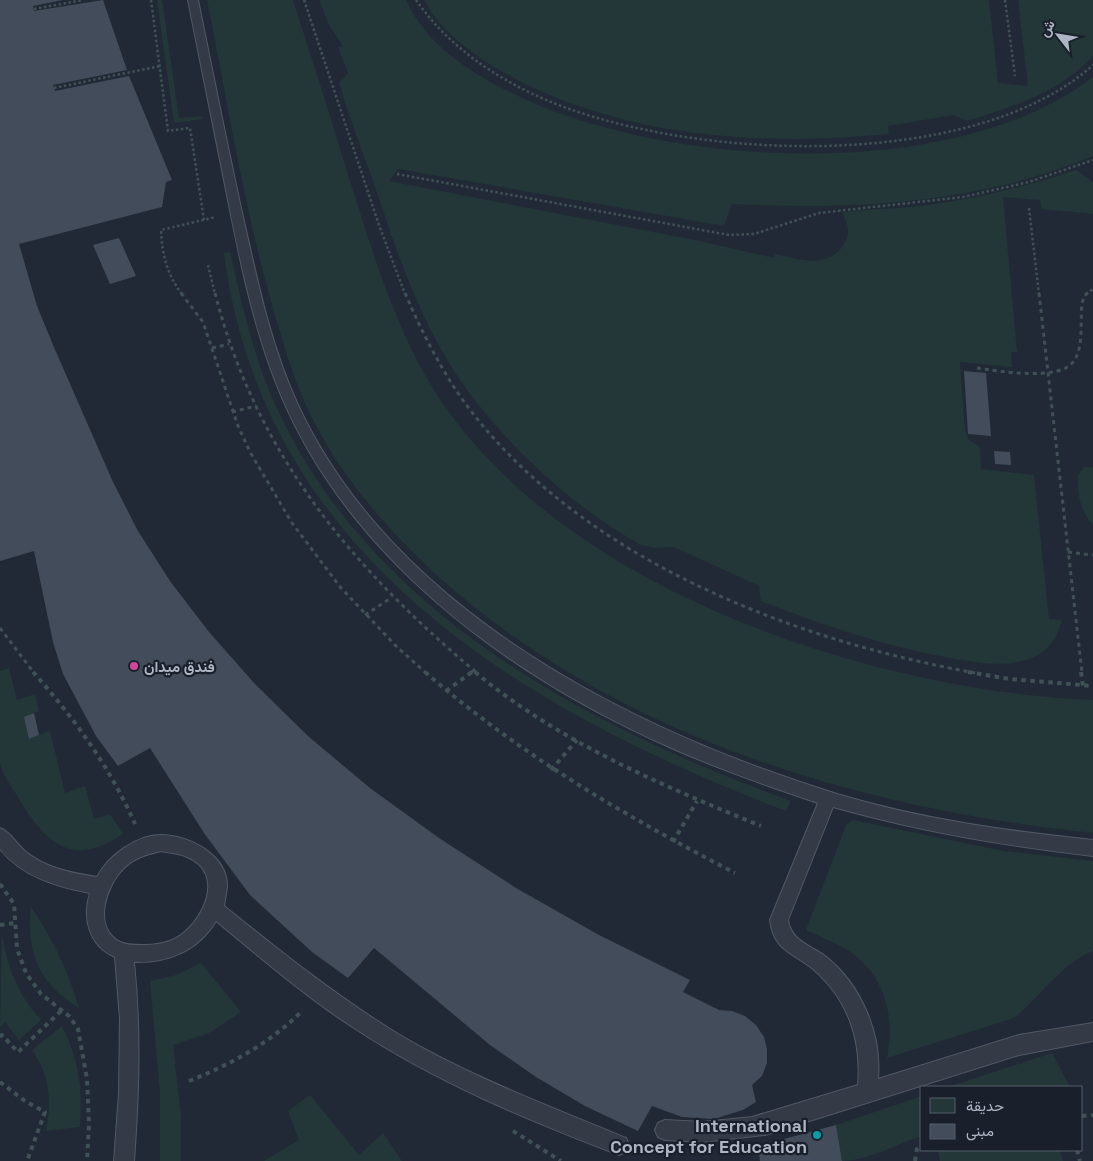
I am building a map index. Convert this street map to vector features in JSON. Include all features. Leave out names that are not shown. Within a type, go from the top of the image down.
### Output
[{"type":"lane","points":[[193,0],[250,276],[275,359],[300,422],[328,472],[353,506],[382,540],[428,585],[495,639],[542,670],[646,728],[703,754],[828,798],[897,817],[969,832],[1041,843],[1093,848]]},
{"type":"lane","points":[[828,798],[779,920],[786,941],[817,962],[832,976],[856,1011],[868,1051],[870,1072],[867,1092]]},
{"type":"lane","points":[[0,836],[8,848],[22,861],[39,871],[58,879],[99,886]]},
{"type":"lane","points":[[161,843],[177,844],[191,848],[203,855],[212,866],[217,879],[218,894],[214,909],[206,924],[193,938],[177,948],[159,954],[140,955],[124,952],[110,944],[100,932],[95,910],[99,886],[118,862],[145,847],[161,843]]},
{"type":"lane","points":[[214,909],[318,993],[385,1037],[458,1077],[554,1121],[619,1145]]},
{"type":"lane","points":[[124,952],[130,1019],[129,1094],[124,1161]]},
{"type":"lane","points":[[665,1130],[699,1134],[733,1131],[766,1125],[1019,1045],[1093,1032]]},
{"type":"path","points":[[34,9],[84,0]]},
{"type":"path","points":[[151,0],[168,130],[190,128],[204,220]]},
{"type":"path","points":[[304,0],[381,235],[413,314],[462,399],[515,461],[586,520],[660,566],[726,599],[780,621],[846,643],[958,670],[1093,686]]},
{"type":"path","points":[[416,0],[433,23],[463,53],[483,67],[531,93],[590,115],[622,124],[674,135],[729,143],[841,146],[876,143],[944,132],[990,120],[1030,105],[1074,81],[1093,65]]},
{"type":"path","points":[[1005,0],[1015,76]]},
{"type":"path","points":[[54,88],[160,66]]},
{"type":"path","points":[[397,174],[704,232],[742,235],[765,231],[819,212],[927,202],[996,190],[1059,173],[1093,160]]},
{"type":"path","points":[[1030,208],[1083,686]]},
{"type":"path","points":[[977,368],[1048,374],[1059,372],[1074,363],[1084,296],[1093,289]]},
{"type":"path","points":[[212,348],[229,344]]},
{"type":"path","points":[[232,412],[256,406]]},
{"type":"path","points":[[1068,552],[1093,555]]},
{"type":"path","points":[[365,615],[392,598]]},
{"type":"path","points":[[0,628],[25,664],[80,729],[105,766],[128,806],[145,847]]},
{"type":"path","points":[[446,691],[473,671]]},
{"type":"path","points":[[551,770],[577,740]]},
{"type":"path","points":[[673,842],[697,801]]},
{"type":"path","points":[[0,884],[14,904],[17,949],[26,973],[41,994],[74,1022],[80,1038],[87,1079],[89,1124],[87,1161]]},
{"type":"path","points":[[0,925],[15,923]]},
{"type":"path","points":[[189,1081],[223,1068],[262,1046],[302,1011],[318,993]]},
{"type":"path","points":[[0,1037],[2,1035],[18,1052],[61,1011]]},
{"type":"path","points":[[0,1082],[25,1101],[45,1112],[27,1161]]},
{"type":"path","points":[[915,1161],[917,1149],[920,1146]]},
{"type":"green space","points":[[157,0],[162,0],[179,118],[202,116],[203,119],[174,123]]},
{"type":"green space","points":[[207,0],[293,0],[370,243],[397,318],[408,342],[420,366],[473,442],[542,508],[623,564],[713,610],[809,647],[907,674],[1003,692],[1093,700],[1093,833],[1005,822],[918,805],[831,784],[746,756],[663,722],[584,682],[510,634],[440,578],[384,522],[351,481],[322,437],[299,389],[263,273],[237,156]]},
{"type":"green space","points":[[319,0],[406,0],[425,30],[451,56],[481,76],[512,93],[575,118],[647,137],[725,149],[807,154],[887,149],[964,136],[1034,112],[1093,77],[1093,156],[1050,172],[1006,185],[961,194],[870,204],[778,206],[732,204],[724,226],[398,169],[389,181],[695,240],[774,258],[775,254],[811,261],[828,258],[842,247],[848,234],[848,227],[843,214],[845,212],[911,207],[953,201],[1035,183],[1076,170],[1093,182],[1093,214],[1041,209],[1040,200],[1003,197],[1017,352],[1011,352],[1012,367],[960,362],[965,431],[969,440],[980,447],[981,469],[1034,475],[1049,619],[1062,620],[1057,634],[1050,645],[1039,654],[1026,660],[1007,664],[988,664],[926,653],[830,626],[761,601],[759,586],[674,547],[657,548],[641,545],[589,511],[539,470],[494,424],[474,399],[443,352],[420,307],[391,235],[339,83],[348,73],[338,47],[343,46],[329,25]]},
{"type":"green space","points":[[424,0],[989,0],[998,83],[1028,86],[1018,0],[1093,0],[1093,56],[1080,69],[1051,89],[1018,104],[967,121],[954,115],[888,126],[889,134],[840,138],[738,137],[688,132],[638,123],[589,110],[542,92],[498,69],[466,48],[438,21]]},
{"type":"green space","points":[[230,252],[263,376],[280,415],[322,487],[373,550],[431,606],[496,656],[566,700],[640,738],[715,771],[791,801],[786,811],[688,771],[593,724],[504,671],[421,608],[350,537],[291,454],[248,360],[224,253]]},
{"type":"green space","points":[[1084,467],[1093,467],[1093,525],[1082,508],[1079,495],[1078,475]]},
{"type":"green space","points":[[9,668],[17,700],[35,694],[39,711],[24,717],[29,738],[50,731],[65,793],[85,786],[94,819],[110,814],[123,834],[105,844],[89,849],[74,850],[62,846],[50,838],[28,813],[5,776],[0,763],[0,671]]},
{"type":"green space","points":[[853,820],[1004,851],[1093,861],[1093,951],[1070,964],[1014,1018],[887,1058],[890,1026],[884,996],[878,982],[858,958],[839,945],[806,930],[846,825]]},
{"type":"green space","points":[[31,907],[59,956],[79,1008],[54,988],[38,966],[33,953],[31,939]]},
{"type":"green space","points":[[2,934],[10,969],[26,1001],[41,1020],[19,1040],[5,1022],[0,1027]]},
{"type":"green space","points":[[201,963],[241,1012],[209,1033],[173,1045],[181,1117],[181,1161],[160,1161],[160,1093],[150,981],[176,975]]},
{"type":"green space","points":[[62,1026],[76,1063],[81,1100],[80,1127],[46,1131],[49,1109],[48,1089],[43,1069],[32,1050]]},
{"type":"green space","points":[[1052,1053],[1069,1086],[951,1086]]},
{"type":"green space","points":[[310,1095],[359,1155],[383,1133],[402,1161],[264,1161],[299,1140],[288,1111]]},
{"type":"green space","points":[[920,1097],[920,1137],[872,1155],[842,1161],[836,1125]]},
{"type":"green space","points":[[938,1151],[1060,1151],[1063,1161],[940,1161]]},
{"type":"building","points":[[0,0],[63,0],[33,6],[34,11],[103,0],[127,70],[53,85],[55,91],[129,76],[172,180],[166,182],[162,207],[19,244],[37,306],[113,482],[138,531],[170,581],[209,632],[255,684],[308,736],[370,788],[439,838],[516,888],[599,935],[690,980],[683,992],[719,1010],[732,1011],[745,1016],[756,1025],[764,1037],[767,1049],[767,1063],[762,1076],[752,1085],[756,1102],[743,1110],[714,1119],[682,1117],[652,1106],[638,1131],[585,1106],[536,1077],[490,1045],[374,948],[348,978],[312,952],[250,895],[204,833],[150,748],[118,766],[96,736],[63,674],[53,642],[34,551],[0,561]]},
{"type":"building","points":[[119,238],[136,276],[110,284],[93,245]]},
{"type":"building","points":[[964,371],[986,373],[991,436],[968,434]]},
{"type":"building","points":[[994,451],[1010,452],[1011,465],[995,464]]},
{"type":"building","points":[[34,713],[39,735],[29,739],[24,717]]},
{"type":"building","name":"International Concept for Education","points":[[836,1125],[842,1161],[760,1161],[758,1146]]},
{"type":"place","name":"فندق ميدان","points":[[134,666]]},
{"type":"place","name":"International Concept for Education","points":[[817,1135]]}]
